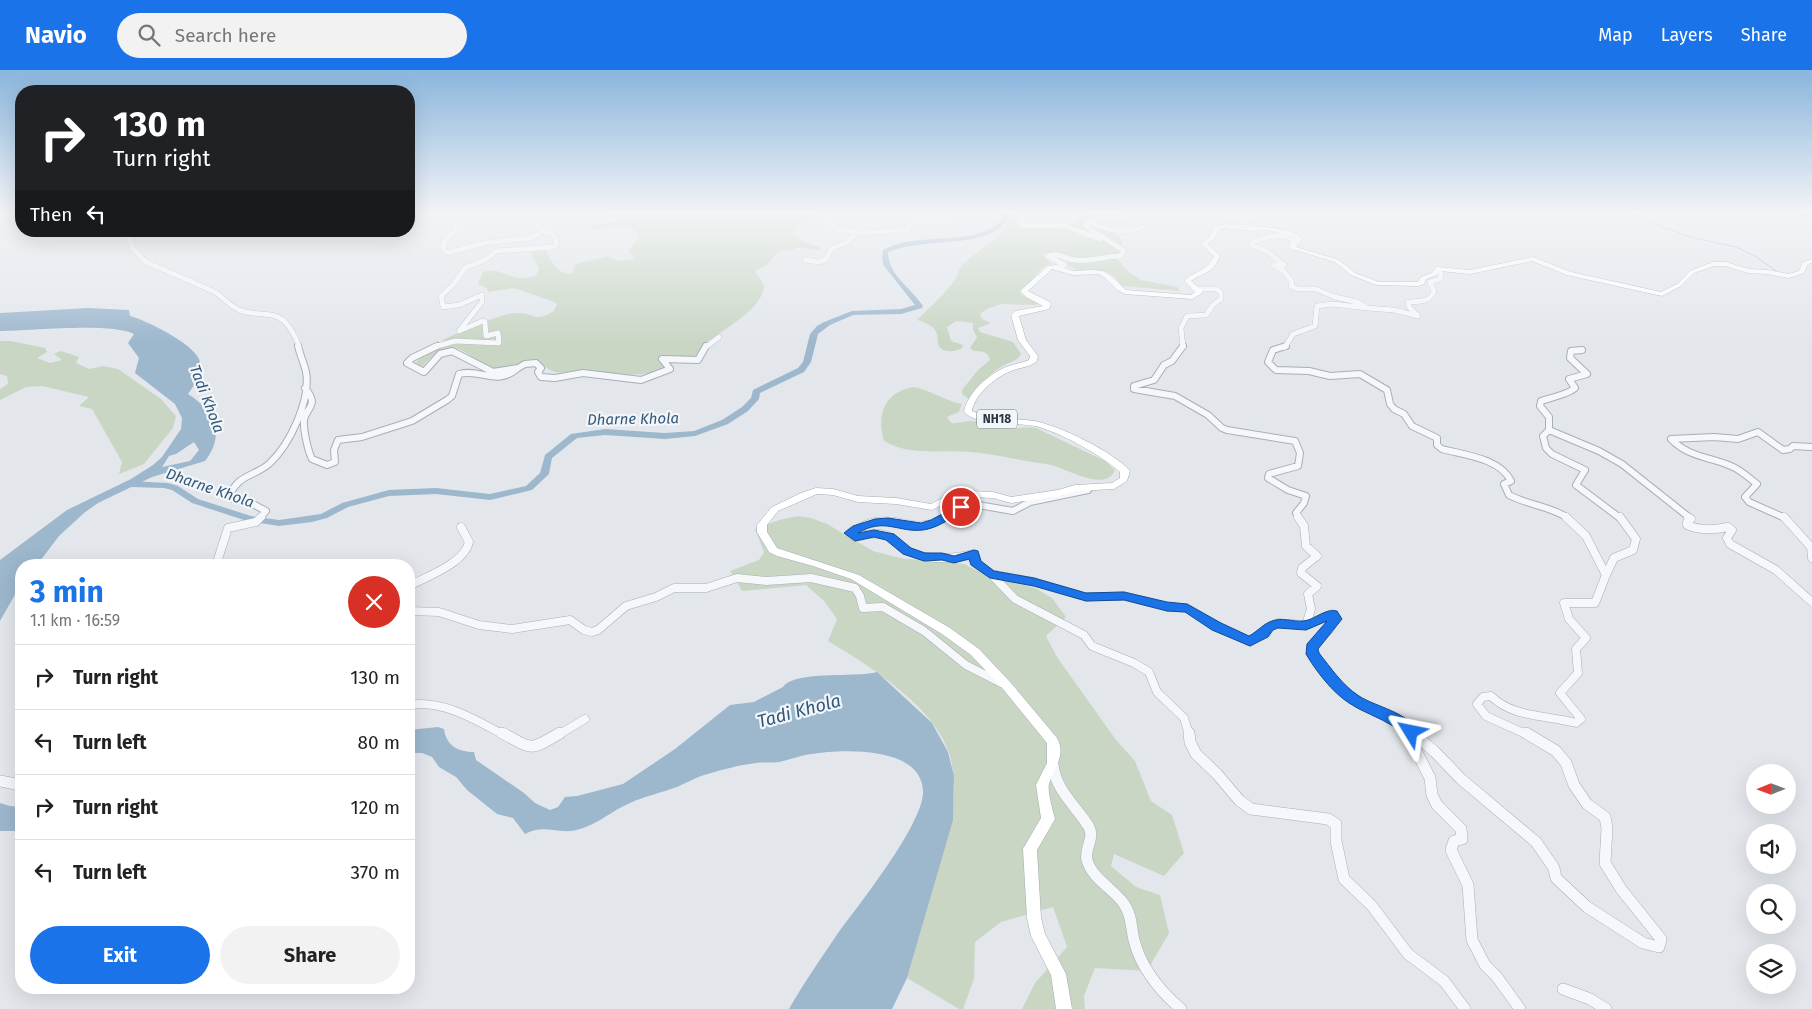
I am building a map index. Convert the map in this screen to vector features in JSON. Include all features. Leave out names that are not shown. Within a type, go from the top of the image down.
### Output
[{"type":"main road","points":[[1059,267],[1073,273],[1100,272],[1113,281],[1119,290],[1129,293],[1161,293],[1184,298],[1199,293],[1187,281],[1210,270],[1217,256]]},
{"type":"main road","points":[[1320,256],[1337,261],[1353,274],[1378,284],[1420,284],[1423,278],[1435,274],[1438,269],[1470,272],[1533,259],[1568,274],[1662,294],[1679,285],[1692,272],[1714,264],[1726,264],[1748,271],[1789,276],[1800,274],[1805,263],[1812,261]]},
{"type":"main road","name":"NH18","points":[[1054,763],[1052,742],[1007,686],[975,652],[946,631],[855,578],[774,550],[762,532],[762,526],[775,509],[804,494],[816,491],[833,492],[858,499],[896,501],[932,507],[951,497],[969,494],[993,495],[1011,500],[1059,493],[1075,488],[1114,486],[1124,479],[1125,471],[1119,465],[1091,447],[1038,424],[1016,423],[978,416],[970,414],[968,410],[970,402],[991,380],[1009,369],[1033,361],[1034,356],[1022,340],[1015,315],[1046,307],[1047,304],[1024,292],[1047,268],[1059,267]]},
{"type":"main road","points":[[1054,763],[1042,785],[1048,819],[1030,849],[1034,918],[1038,936],[1058,974],[1064,1009]]},
{"type":"street","points":[[140,256],[149,264],[193,280],[200,286],[211,289],[222,300],[241,311],[277,315],[287,322],[298,343],[300,358],[306,372],[304,404],[296,427],[290,433],[284,447],[269,464],[240,481],[230,493],[234,499],[249,502],[266,511],[256,522],[228,528],[218,559]]},
{"type":"street","points":[[490,256],[465,268],[453,285],[441,296],[443,307],[448,308],[468,303],[482,295],[482,302],[458,331],[483,321],[485,322],[486,336],[498,332],[499,343],[447,342],[427,349],[410,359],[407,363],[424,372],[440,354],[452,351],[493,372],[518,368]]},
{"type":"street","points":[[805,260],[815,263],[829,256]]},
{"type":"street","points":[[1048,256],[1065,265],[1059,267]]},
{"type":"street","points":[[1064,256],[1074,260],[1091,260],[1106,256],[1120,256]]},
{"type":"street","points":[[1272,256],[1284,265],[1274,265],[1284,271],[1292,282],[1291,286],[1298,289],[1316,289],[1367,308]]},
{"type":"street","points":[[1438,269],[1441,274],[1440,279],[1430,282],[1434,291],[1432,297],[1428,300],[1408,302],[1409,307],[1418,316],[1394,310],[1332,304],[1317,306],[1317,319],[1314,326],[1293,334],[1285,346],[1273,350],[1268,356],[1268,362],[1276,370],[1309,371],[1330,376],[1360,374],[1381,386],[1387,390],[1390,404],[1394,409],[1404,414],[1412,426],[1437,438],[1437,445],[1442,449],[1493,464],[1510,476],[1511,481],[1504,484],[1508,495],[1559,513],[1573,520],[1590,540],[1606,575]]},
{"type":"street","points":[[1196,288],[1217,289],[1221,293],[1221,299],[1213,305],[1206,315],[1187,316],[1181,328],[1184,348],[1172,361],[1164,364],[1154,380],[1134,386],[1134,389],[1174,396],[1208,414],[1222,428],[1280,440],[1295,441],[1301,453],[1298,466],[1269,474],[1268,478],[1288,490],[1306,496],[1304,503],[1296,513],[1304,526],[1306,546],[1317,556],[1302,568],[1301,573],[1317,586],[1308,594],[1311,609],[1310,619],[1306,626]]},
{"type":"street","points":[[305,388],[311,397],[312,407],[304,420],[307,429],[304,437],[308,452],[312,460],[327,465],[335,462],[332,456],[335,442],[338,440],[362,437],[412,421],[447,400],[452,396],[459,374],[469,371],[481,376],[494,378],[512,373],[525,364],[536,363],[541,368],[538,372],[541,377],[547,378],[583,373],[641,380],[670,369],[662,359],[698,360],[706,346],[719,337]]},
{"type":"street","points":[[990,574],[1034,582],[1086,597],[1124,596],[1167,607],[1187,608],[1217,626],[1250,642],[1263,634],[1268,627],[1278,623],[1306,626],[1317,622],[1326,615],[1335,616],[1333,624],[1312,648],[1312,654],[1338,686],[1354,699],[1399,722],[1435,752],[1461,779],[1536,842],[1554,868],[1556,878],[1587,907],[1643,943],[1658,947],[1661,939],[1621,889],[1605,864],[1607,828],[1605,817],[1587,804],[1574,785],[1566,763],[1556,751],[1538,739],[1486,716],[1478,704],[1483,697],[1490,696],[1507,708],[1522,714],[1554,717],[1576,723],[1581,719],[1560,693],[1569,682],[1577,678],[1579,670],[1576,649],[1586,638],[1569,619],[1564,603],[1595,602],[1614,558],[1633,550],[1636,539],[1619,516],[1576,485],[1578,479],[1583,476],[1584,470],[1559,458],[1546,448],[1544,436],[1549,430],[1549,417],[1540,406],[1541,401],[1562,393],[1571,392],[1575,388],[1569,379],[1587,374],[1570,358],[1571,351],[1582,350]]},
{"type":"street","points":[[1549,430],[1599,451],[1628,468],[1662,498],[1691,519],[1687,522],[1687,525],[1691,528],[1718,531],[1728,528],[1732,530],[1727,538],[1730,544],[1769,566],[1790,581],[1802,598],[1812,602]]},
{"type":"street","points":[[1812,447],[1793,446],[1790,449],[1782,450],[1766,436],[1758,432],[1738,439],[1714,437],[1671,439],[1678,447],[1690,454],[1731,466],[1757,484],[1745,497],[1749,502],[1787,519],[1811,548],[1812,558]]},
{"type":"street","points":[[1096,488],[1030,502],[1013,511],[972,504],[961,507],[935,523],[921,527],[875,522],[850,533],[855,537],[874,533],[890,537],[907,551],[924,557],[954,559],[974,554],[976,563],[1015,599],[1084,635],[1092,646],[1134,663],[1150,672],[1157,692],[1184,718],[1190,742],[1196,754],[1217,774],[1239,800],[1251,809],[1328,818],[1336,824],[1336,841],[1344,879],[1372,906],[1408,954],[1444,981],[1465,1009]]},
{"type":"street","points":[[415,583],[436,574],[457,560],[469,545],[468,538],[461,527]]},
{"type":"street","points":[[415,611],[439,612],[479,626],[512,629],[570,620],[584,630],[592,632],[598,630],[626,606],[656,597],[674,588],[706,588],[737,578],[766,581],[811,578],[855,588],[860,596],[863,608],[868,609],[879,605],[883,607],[924,631],[966,664],[1007,686]]},
{"type":"street","points":[[415,704],[427,702],[445,708],[495,730],[527,747],[535,747],[542,744],[586,719]]},
{"type":"street","points":[[1399,722],[1409,734],[1430,778],[1432,795],[1437,805],[1461,829],[1462,839],[1454,841],[1451,850],[1468,884],[1472,940],[1485,964],[1520,1009]]},
{"type":"street","points":[[1054,763],[1053,773],[1057,784],[1090,829],[1092,837],[1087,845],[1085,854],[1094,874],[1129,912],[1138,953],[1169,999],[1181,1009]]},
{"type":"street","points":[[0,781],[15,784]]},
{"type":"street","points":[[1563,989],[1590,999],[1606,1009]]},
{"type":"green space","points":[[533,256],[549,256],[559,270],[572,274],[576,264],[608,256],[618,261],[635,259],[632,256],[775,256],[767,265],[755,271],[764,285],[762,294],[750,310],[706,343],[695,356],[662,359],[664,369],[643,374],[581,370],[558,372],[552,371],[539,362],[532,361],[496,369],[482,364],[455,348],[437,353],[423,366],[417,367],[415,363],[420,358],[444,345],[443,340],[501,316],[523,313],[542,317],[554,311],[557,304],[552,301],[514,288],[488,292],[487,288],[478,284],[483,272],[496,271],[514,277],[528,278],[537,275],[539,268]]},
{"type":"green space","points":[[973,256],[1045,256],[1051,263],[1041,269],[1020,294],[1039,303],[1035,305],[1001,304],[987,309],[980,314],[982,319],[991,323],[978,328],[980,332],[1013,342],[1021,354],[1017,359],[996,370],[970,400],[962,394],[962,390],[978,370],[990,360],[986,353],[974,351],[970,348],[977,337],[973,330],[973,323],[956,321],[947,327],[951,341],[963,345],[962,348],[950,351],[943,350],[939,346],[934,328],[917,320],[948,289],[966,261]]},
{"type":"green space","points":[[1068,256],[1121,256],[1117,259],[1130,273],[1141,280],[1177,287],[1180,291],[1122,286],[1115,277],[1107,272],[1077,271],[1066,264],[1066,262],[1075,258]]},
{"type":"green space","points":[[0,341],[11,341],[45,348],[47,352],[37,358],[50,363],[62,360],[54,354],[61,351],[79,357],[76,363],[89,369],[103,366],[118,369],[161,399],[176,416],[173,428],[144,464],[119,474],[122,462],[92,409],[79,406],[89,397],[42,386],[26,387],[0,400],[0,389],[8,384],[7,376],[0,374]]},
{"type":"green space","points":[[914,387],[962,404],[959,412],[947,417],[951,423],[977,421],[1012,428],[1036,428],[1105,461],[1115,470],[1110,477],[1103,480],[1084,477],[1046,464],[999,456],[959,451],[915,451],[894,446],[884,441],[881,422],[882,414],[885,406],[896,393]]},
{"type":"green space","points":[[798,516],[811,518],[827,524],[873,551],[904,559],[964,564],[988,576],[1035,588],[1052,598],[1066,617],[1046,636],[1057,657],[1116,740],[1135,761],[1151,801],[1172,815],[1184,853],[1164,876],[1114,854],[1111,866],[1136,887],[1160,895],[1169,933],[1147,971],[1095,968],[1084,996],[1085,1009],[1022,1009],[1035,983],[1067,947],[1053,907],[1001,922],[975,942],[974,979],[963,1009],[959,1009],[907,978],[948,835],[954,803],[953,770],[949,753],[941,736],[915,703],[862,662],[828,641],[837,619],[824,601],[806,585],[742,591],[730,571],[759,560],[764,552],[755,529],[779,520]]},
{"type":"water","points":[[88,308],[129,310],[130,316],[168,333],[195,353],[199,359],[200,373],[188,394],[205,408],[214,424],[216,433],[215,442],[205,461],[152,477],[98,503],[59,536],[42,559],[15,559],[15,595],[0,621],[0,560],[67,510],[131,479],[153,465],[162,457],[181,429],[182,418],[175,404],[135,373],[139,358],[128,343],[134,334],[123,330],[107,328],[0,331],[0,313]],"holes":[[[194,442],[199,450],[190,461],[162,467],[169,456],[176,454]]]},
{"type":"water","name":"Tadi Khola","points":[[877,672],[932,723],[948,752],[954,776],[953,820],[907,978],[892,1009],[789,1009],[836,936],[887,866],[912,824],[920,806],[923,792],[920,777],[910,766],[896,758],[879,754],[842,751],[808,755],[779,762],[743,765],[704,775],[677,787],[636,801],[580,829],[566,831],[546,829],[525,834],[513,818],[497,814],[467,790],[456,777],[439,767],[432,757],[422,753],[415,753],[415,729],[438,727],[444,729],[450,744],[463,751],[474,752],[476,760],[524,793],[535,803],[550,810],[558,807],[565,797],[577,796],[623,784],[675,749],[730,705],[754,702],[800,678]]},
{"type":"water","points":[[0,803],[15,806],[15,831],[0,831]]},
{"type":"waterway","name":"Dharne Khola","points":[[130,484],[165,485],[175,488],[195,501],[250,519],[279,523],[324,516],[345,505],[389,493],[436,491],[490,497],[529,488],[544,474],[548,457],[574,436],[605,432],[665,436],[695,433],[725,422],[745,409],[755,399],[756,392],[801,370],[807,362],[812,338],[823,325],[852,313],[901,312],[919,306],[887,266],[885,256]]},
{"type":"waterway","points":[[1755,256],[1776,271]]},
{"type":"route","points":[[961,507],[935,523],[921,527],[875,522],[850,533],[855,537],[874,533],[890,537],[907,551],[924,557],[954,559],[974,554],[976,563],[990,574],[1057,587],[1072,594],[1086,597],[1124,596],[1167,607],[1187,608],[1217,626],[1250,642],[1254,642],[1268,627],[1278,623],[1306,626],[1317,622],[1326,615],[1332,614],[1336,619],[1312,648],[1312,654],[1338,686],[1354,699],[1399,722],[1411,732]]}]
